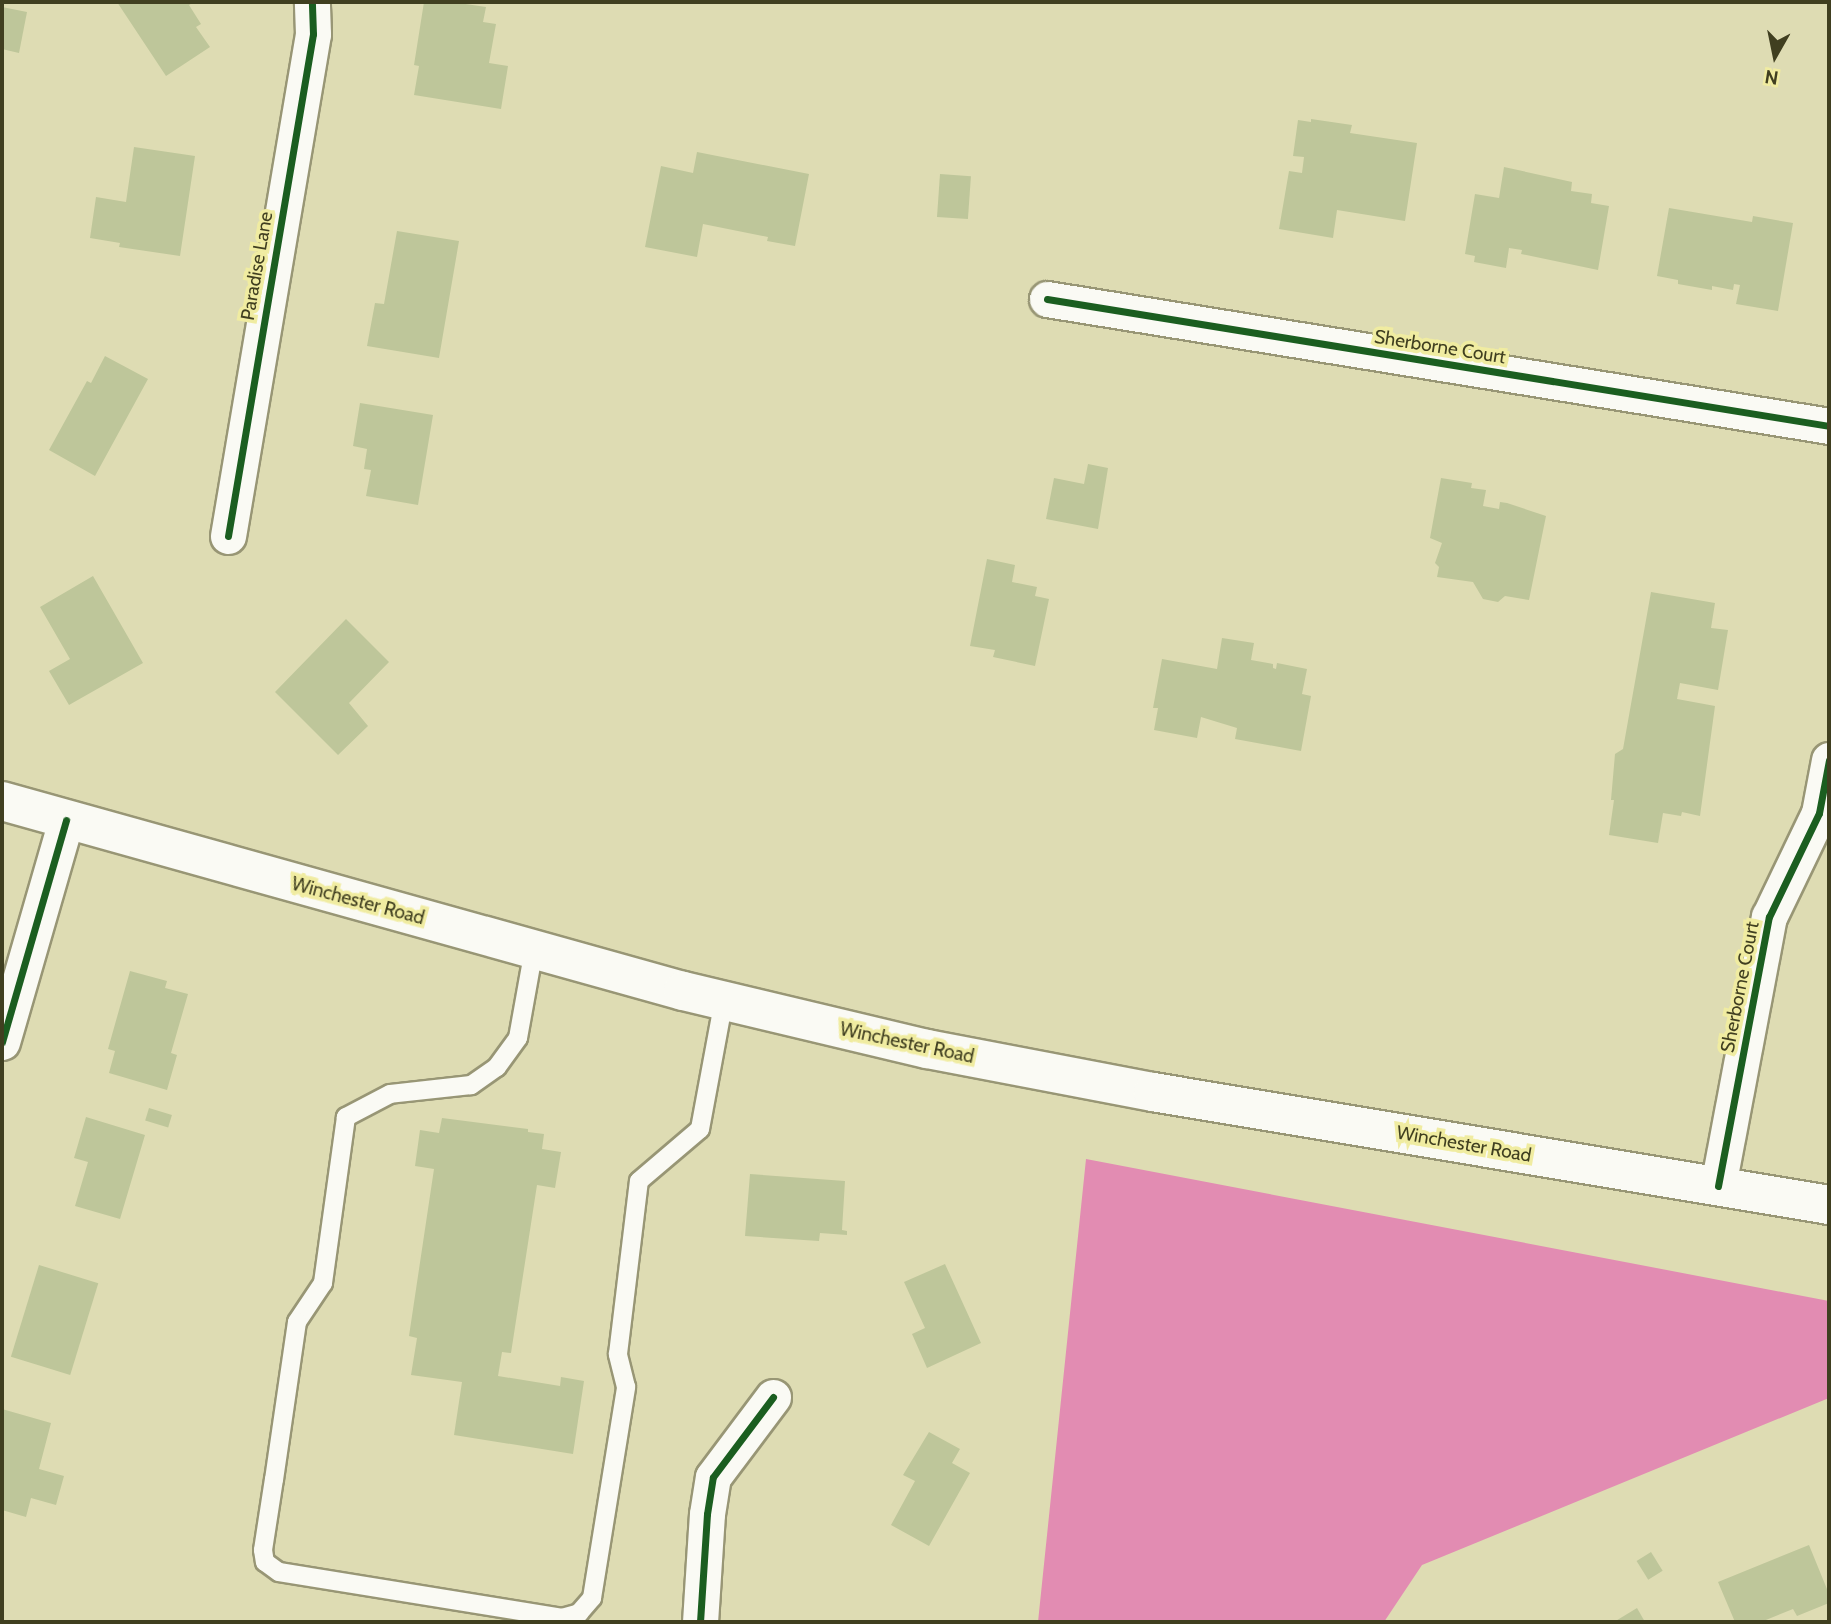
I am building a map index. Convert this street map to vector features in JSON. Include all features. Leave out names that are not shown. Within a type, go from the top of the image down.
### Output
[{"type":"main road","name":"Winchester Road","points":[[2,801],[724,1000],[927,1049],[1153,1092],[1829,1205]]},
{"type":"street","name":"Paradise Lane","points":[[228,536],[313,34],[312,2]]},
{"type":"street","name":"Sherborne Court","points":[[1047,299],[1829,426]]},
{"type":"street","name":"Sherborne Court","points":[[1718,1186],[1769,917],[1819,813],[1829,760]]},
{"type":"street","points":[[2,1042],[66,820]]},
{"type":"street","points":[[700,1622],[707,1514],[713,1478],[773,1397]]},
{"type":"lane","points":[[534,949],[518,1038],[497,1067],[471,1085],[390,1094],[346,1117],[323,1283],[297,1322],[263,1550],[265,1562],[278,1572],[562,1618],[579,1613],[592,1598],[626,1387],[618,1354],[639,1181],[700,1129],[724,1000]]},
{"type":"shaded area","points":[[1086,1159],[1829,1301],[1829,1398],[1422,1565],[1384,1622],[1038,1622]]},
{"type":"building","points":[[117,2],[194,2],[189,5],[201,24],[196,27],[210,47],[166,76]]},
{"type":"building","points":[[424,2],[452,2],[486,7],[483,22],[496,24],[489,63],[508,66],[501,109],[414,95],[419,66],[414,65]]},
{"type":"building","points":[[2,7],[27,12],[19,53],[2,49]]},
{"type":"building","points":[[1311,119],[1352,125],[1350,133],[1417,143],[1405,221],[1337,210],[1333,238],[1279,229],[1289,171],[1302,173],[1304,157],[1293,156],[1298,120],[1311,122]]},
{"type":"building","points":[[134,147],[195,156],[180,256],[119,247],[120,243],[90,238],[96,197],[126,202]]},
{"type":"building","points":[[697,152],[809,174],[795,246],[767,241],[768,237],[703,224],[697,257],[645,247],[661,166],[693,173]]},
{"type":"building","points":[[1504,167],[1572,182],[1571,191],[1592,194],[1591,203],[1609,206],[1598,270],[1521,254],[1522,250],[1509,248],[1506,268],[1474,262],[1475,256],[1465,254],[1475,194],[1499,198]]},
{"type":"building","points":[[940,174],[971,176],[968,219],[937,217]]},
{"type":"building","points":[[1669,208],[1752,222],[1753,216],[1793,223],[1778,311],[1736,304],[1740,285],[1734,284],[1733,290],[1712,286],[1712,290],[1678,284],[1678,280],[1657,276]]},
{"type":"building","points":[[397,231],[459,241],[439,358],[367,346],[375,303],[384,304]]},
{"type":"building","points":[[105,356],[148,379],[95,476],[49,450],[87,381],[91,383]]},
{"type":"building","points":[[360,403],[433,415],[418,505],[366,496],[371,470],[364,469],[367,449],[353,446]]},
{"type":"building","points":[[1088,464],[1108,468],[1098,529],[1046,519],[1054,478],[1084,484]]},
{"type":"building","points":[[1441,478],[1472,483],[1471,488],[1486,490],[1483,506],[1499,509],[1500,502],[1507,503],[1546,516],[1529,600],[1505,596],[1498,602],[1483,599],[1473,582],[1437,577],[1439,567],[1435,563],[1442,543],[1430,538]]},
{"type":"building","points":[[987,559],[1015,565],[1012,582],[1037,587],[1035,596],[1049,599],[1035,666],[993,657],[995,650],[970,646]]},
{"type":"building","points":[[93,576],[143,663],[69,705],[49,671],[70,659],[40,607]]},
{"type":"building","points":[[1651,592],[1715,603],[1711,628],[1728,630],[1718,690],[1680,683],[1677,699],[1715,706],[1700,816],[1682,812],[1681,816],[1663,813],[1658,843],[1609,835],[1614,800],[1611,800],[1615,754],[1623,749]]},
{"type":"building","points":[[346,619],[389,662],[349,703],[368,726],[338,755],[275,692]]},
{"type":"building","points":[[1222,638],[1254,643],[1251,660],[1273,664],[1276,669],[1277,663],[1307,669],[1302,694],[1311,696],[1301,751],[1235,739],[1237,728],[1201,717],[1197,738],[1154,730],[1158,708],[1153,708],[1162,659],[1217,669]]},
{"type":"building","points":[[130,971],[167,981],[165,988],[188,994],[171,1053],[177,1055],[167,1090],[109,1073],[115,1051],[108,1049]]},
{"type":"building","points":[[149,1108],[172,1115],[168,1127],[145,1120]]},
{"type":"building","points":[[86,1117],[145,1135],[120,1219],[75,1206],[88,1162],[74,1158]]},
{"type":"building","points":[[442,1118],[528,1129],[528,1132],[544,1134],[542,1149],[561,1152],[555,1188],[537,1185],[511,1353],[502,1352],[498,1376],[560,1386],[561,1377],[584,1381],[573,1454],[454,1435],[462,1382],[411,1375],[417,1338],[409,1336],[434,1169],[415,1166],[420,1130],[439,1133]]},
{"type":"building","points":[[750,1174],[845,1181],[842,1230],[847,1231],[847,1235],[820,1233],[819,1241],[745,1236]]},
{"type":"building","points":[[945,1264],[981,1343],[927,1368],[912,1334],[925,1328],[904,1282]]},
{"type":"building","points":[[39,1265],[98,1283],[70,1375],[11,1357]]},
{"type":"building","points":[[2,1409],[51,1423],[39,1469],[64,1476],[56,1505],[31,1498],[26,1517],[2,1510]]},
{"type":"building","points":[[929,1432],[960,1449],[952,1463],[970,1473],[929,1546],[891,1525],[915,1481],[903,1475]]},
{"type":"building","points":[[1809,1545],[1829,1594],[1829,1603],[1797,1616],[1793,1609],[1761,1622],[1735,1622],[1718,1582]]},
{"type":"building","points":[[1651,1552],[1663,1571],[1648,1580],[1637,1561]]},
{"type":"building","points":[[1637,1608],[1645,1622],[1614,1622]]},
{"type":"cycle path","points":[[228,536],[313,34],[312,2]]},
{"type":"cycle path","points":[[1047,299],[1829,426]]},
{"type":"cycle path","points":[[1718,1186],[1769,917],[1819,813],[1829,760]]},
{"type":"cycle path","points":[[2,1042],[66,820]]},
{"type":"cycle path","points":[[700,1622],[707,1514],[713,1477],[773,1397]]}]
